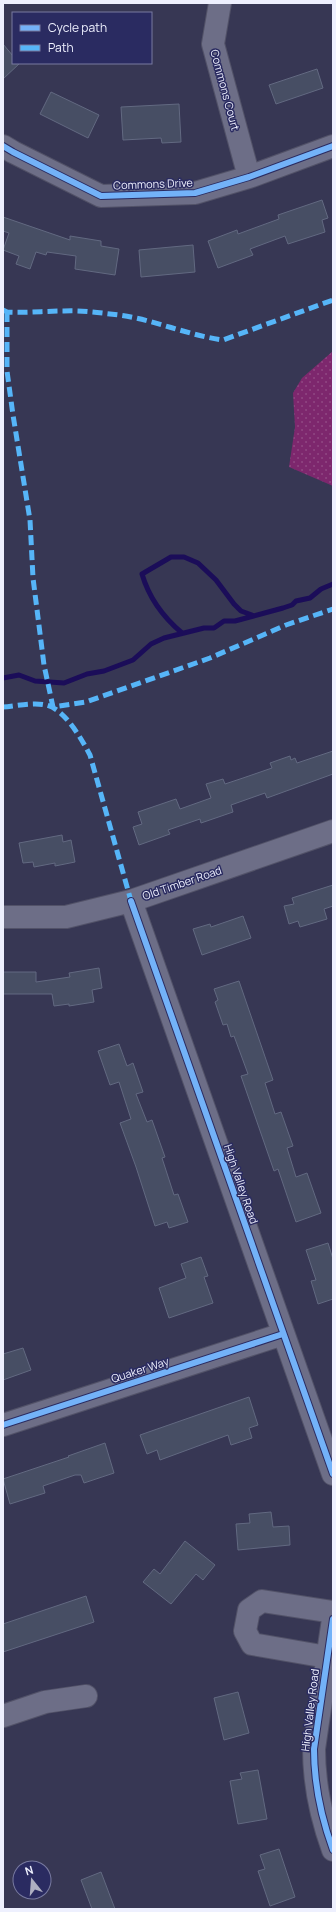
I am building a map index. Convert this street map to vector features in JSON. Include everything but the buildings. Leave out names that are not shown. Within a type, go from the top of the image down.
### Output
[{"type":"street","name":"Commons Court","points":[[220,3],[213,44],[249,177]]},
{"type":"street","name":"Commons Drive","points":[[3,146],[101,196],[195,193],[249,177],[333,146]]},
{"type":"street","name":"Old Timber Road","points":[[3,917],[66,917],[131,901],[333,831]]},
{"type":"street","name":"High Valley Road","points":[[131,901],[333,1474]]},
{"type":"street","name":"Quaker Way","points":[[3,1425],[283,1334]]},
{"type":"street","name":"High Valley Road","points":[[328,1657],[252,1644],[245,1631],[249,1610],[262,1601],[333,1612]]},
{"type":"street","name":"High Valley Road","points":[[333,1619],[314,1749],[314,1767],[319,1804],[333,1850]]},
{"type":"street","points":[[3,1716],[45,1702],[86,1696]]},
{"type":"shaded area","points":[[333,351],[333,486],[289,467],[295,427],[293,393],[302,378]]},
{"type":"waterway","points":[[182,633],[163,614],[153,599],[142,574],[171,557],[184,557],[198,563],[216,580],[241,611],[252,615]]},
{"type":"waterway","points":[[3,678],[19,675],[35,681],[64,683],[87,674],[104,671],[133,660],[151,644],[164,638],[204,628],[214,628],[224,621],[235,621],[283,608],[292,605],[296,601],[310,598],[321,589],[333,584]]},
{"type":"marked path","points":[[3,310],[7,312],[78,311],[119,315],[145,320],[197,335],[223,340],[333,300]]},
{"type":"marked path","points":[[7,312],[7,371],[30,520],[33,578],[44,665],[53,707],[86,702],[210,658],[286,625],[333,609]]},
{"type":"marked path","points":[[3,707],[30,704],[46,705],[60,712],[78,734],[90,755],[131,901]]},
{"type":"cycle path","points":[[3,146],[101,196],[195,193],[249,177],[333,146]]},
{"type":"cycle path","points":[[131,901],[333,1474]]},
{"type":"cycle path","points":[[3,1425],[283,1334]]},
{"type":"cycle path","points":[[333,1619],[314,1749],[315,1775],[319,1801],[333,1850]]}]
